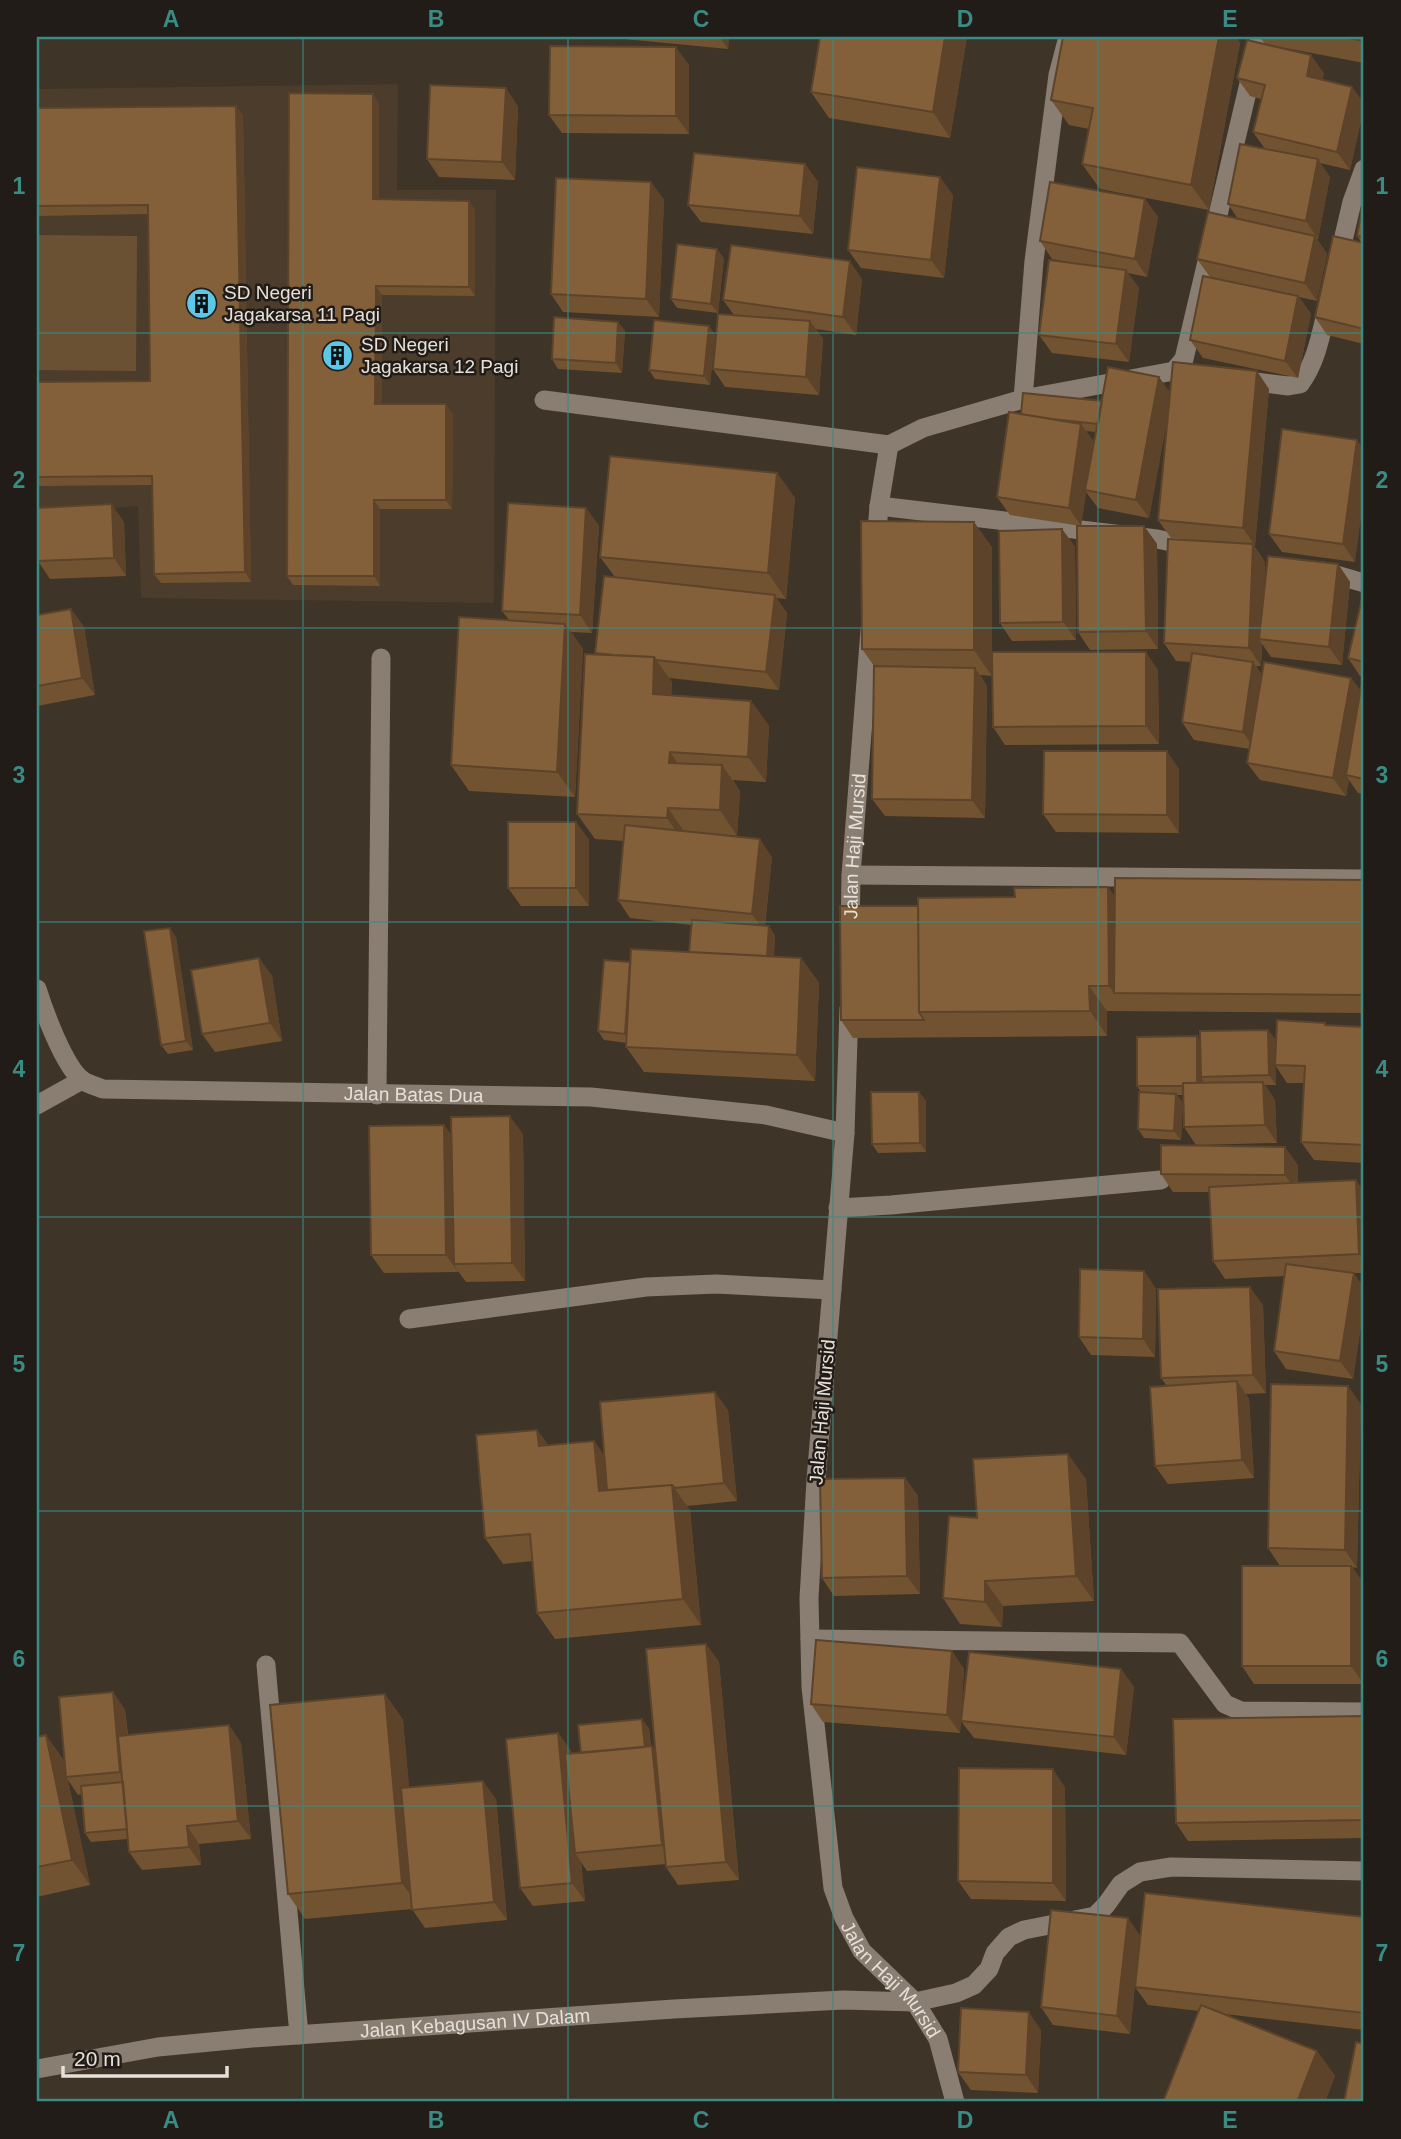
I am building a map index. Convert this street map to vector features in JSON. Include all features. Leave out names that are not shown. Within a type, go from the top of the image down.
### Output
[{"type":"street","points":[[1023,399],[1034,261],[1056,88],[1068,37]]},
{"type":"street","points":[[1174,371],[1184,359],[1260,37]]},
{"type":"street","points":[[1224,378],[1288,386],[1300,384],[1309,372],[1318,346],[1352,202],[1364,169]]},
{"type":"street","points":[[544,400],[888,445],[923,428],[1023,399],[1174,371],[1199,374]]},
{"type":"street","points":[[875,561],[879,506],[888,445]]},
{"type":"street","points":[[879,506],[1157,539],[1208,550]]},
{"type":"street","points":[[1303,564],[1364,583]]},
{"type":"street","name":"Jalan Haji Mursid","points":[[850,944],[851,875],[871,615]]},
{"type":"street","points":[[377,1095],[381,657]]},
{"type":"street","points":[[851,875],[1364,879]]},
{"type":"street","name":"Jalan Haji Mursid","points":[[849,986],[845,1133],[816,1480],[810,1598],[810,1687],[834,1888],[844,1918],[862,1951],[915,2002],[938,2039],[955,2102]]},
{"type":"street","points":[[37,989],[69,1063],[82,1080],[37,1105]]},
{"type":"street","name":"Jalan Batas Dua","points":[[82,1080],[103,1089],[591,1097],[766,1115],[845,1133]]},
{"type":"street","points":[[838,1208],[1161,1180]]},
{"type":"street","points":[[409,1319],[646,1287],[716,1284],[832,1290]]},
{"type":"street","points":[[810,1639],[1180,1643],[1225,1704],[1241,1712],[1364,1712]]},
{"type":"street","points":[[267,1665],[299,2035]]},
{"type":"street","name":"Jalan Kebagusan IV Dalam","points":[[37,2069],[158,2047],[299,2035],[674,2009],[843,2000],[915,2002],[956,1993],[974,1985],[989,1969],[995,1953],[1009,1937],[1024,1930],[1095,1916],[1121,1884],[1140,1872],[1171,1867],[1364,1871]]},
{"type":"shaded area","points":[[398,84],[397,190],[496,190],[494,603],[141,598],[138,506],[37,515],[37,89]]},
{"type":"shaded area","points":[[37,235],[137,236],[136,371],[37,370]]},
{"type":"building","points":[[820,37],[945,37],[933,112],[811,92]]},
{"type":"building","points":[[1063,37],[1219,37],[1191,185],[1082,164],[1093,108],[1051,100]]},
{"type":"building","points":[[1344,37],[1364,37],[1364,41]]},
{"type":"building","points":[[1247,40],[1311,55],[1307,76],[1352,87],[1337,152],[1253,132],[1265,85],[1237,78]]},
{"type":"building","points":[[550,46],[676,47],[676,116],[549,115]]},
{"type":"building","points":[[430,85],[506,88],[502,162],[427,159]]},
{"type":"building","name":"SD Negeri Jagakarsa 12 Pagi","points":[[289,93],[373,94],[373,199],[469,201],[469,287],[376,286],[375,404],[446,404],[446,500],[374,500],[374,576],[287,576]]},
{"type":"building","name":"SD Negeri Jagakarsa 11 Pagi","points":[[236,106],[245,572],[154,574],[152,476],[37,477],[37,382],[150,381],[148,205],[37,206],[37,108]]},
{"type":"building","points":[[1240,144],[1318,159],[1306,221],[1228,204]]},
{"type":"building","points":[[694,153],[805,164],[800,216],[688,205]]},
{"type":"building","points":[[857,167],[940,177],[931,260],[848,250]]},
{"type":"building","points":[[556,178],[651,182],[646,299],[551,294]]},
{"type":"building","points":[[1050,182],[1145,199],[1135,259],[1040,241]]},
{"type":"building","points":[[1364,198],[1364,237],[1357,236]]},
{"type":"building","points":[[1208,212],[1315,236],[1305,283],[1197,259]]},
{"type":"building","points":[[1333,236],[1364,243],[1364,329],[1315,317]]},
{"type":"building","points":[[677,244],[717,249],[711,304],[671,299]]},
{"type":"building","points":[[731,245],[850,261],[843,317],[723,300]]},
{"type":"building","points":[[1049,260],[1126,270],[1116,344],[1039,335]]},
{"type":"building","points":[[1203,276],[1298,296],[1285,361],[1190,340]]},
{"type":"building","points":[[718,314],[810,321],[806,377],[713,369]]},
{"type":"building","points":[[554,317],[618,322],[616,363],[552,359]]},
{"type":"building","points":[[654,320],[709,326],[704,376],[649,370]]},
{"type":"building","points":[[1173,362],[1257,371],[1243,528],[1158,520]]},
{"type":"building","points":[[1108,367],[1159,377],[1136,500],[1085,490]]},
{"type":"building","points":[[1023,393],[1102,401],[1098,424],[1021,414]]},
{"type":"building","points":[[1009,412],[1081,424],[1069,508],[997,497]]},
{"type":"building","points":[[1282,429],[1357,440],[1343,544],[1269,534]]},
{"type":"building","points":[[610,456],[777,473],[768,573],[600,557]]},
{"type":"building","points":[[508,503],[586,508],[580,615],[502,611]]},
{"type":"building","points":[[112,504],[114,558],[38,561],[37,508]]},
{"type":"building","points":[[861,521],[974,522],[974,650],[862,649]]},
{"type":"building","points":[[1077,526],[1144,526],[1146,631],[1078,632]]},
{"type":"building","points":[[1062,529],[1063,622],[1000,623],[999,531]]},
{"type":"building","points":[[1168,539],[1253,544],[1249,648],[1164,643]]},
{"type":"building","points":[[1268,556],[1338,564],[1329,647],[1259,639]]},
{"type":"building","points":[[604,576],[775,595],[766,672],[656,660],[654,657],[595,653]]},
{"type":"building","points":[[1364,590],[1364,662],[1348,658]]},
{"type":"building","points":[[71,609],[82,678],[37,686],[37,615]]},
{"type":"building","points":[[459,617],[565,624],[557,772],[451,765]]},
{"type":"building","points":[[992,652],[1146,652],[1146,726],[993,727]]},
{"type":"building","points":[[1192,653],[1253,662],[1243,732],[1182,722]]},
{"type":"building","points":[[585,654],[654,657],[653,694],[751,701],[748,757],[670,752],[669,763],[722,765],[720,810],[668,808],[667,818],[577,814]]},
{"type":"building","points":[[1264,662],[1351,678],[1333,778],[1247,763]]},
{"type":"building","points":[[874,666],[975,668],[972,800],[872,799]]},
{"type":"building","points":[[1361,687],[1364,687],[1364,779],[1346,775]]},
{"type":"building","points":[[1044,751],[1167,751],[1167,815],[1043,814]]},
{"type":"building","points":[[508,822],[576,822],[576,888],[508,888]]},
{"type":"building","points":[[625,825],[760,839],[752,914],[618,900]]},
{"type":"building","points":[[1115,878],[1364,880],[1364,995],[1114,993]]},
{"type":"building","points":[[1108,887],[1109,986],[1089,986],[1090,1011],[919,1012],[918,898],[1015,897],[1014,888]]},
{"type":"building","points":[[840,906],[918,906],[919,1012],[924,1020],[841,1020]]},
{"type":"building","points":[[692,920],[769,926],[767,956],[689,952]]},
{"type":"building","points":[[170,928],[186,1041],[161,1045],[144,931]]},
{"type":"building","points":[[631,949],[801,958],[797,1055],[626,1047]]},
{"type":"building","points":[[259,958],[270,1023],[202,1034],[191,970]]},
{"type":"building","points":[[604,960],[630,962],[625,1034],[598,1031]]},
{"type":"building","points":[[1277,1020],[1364,1027],[1364,1145],[1301,1142],[1305,1066],[1275,1065]]},
{"type":"building","points":[[1268,1030],[1269,1075],[1201,1077],[1200,1031]]},
{"type":"building","points":[[1197,1036],[1197,1083],[1183,1083],[1183,1086],[1137,1086],[1137,1037]]},
{"type":"building","points":[[1263,1082],[1265,1125],[1184,1127],[1183,1083]]},
{"type":"building","points":[[871,1092],[919,1092],[920,1143],[872,1144]]},
{"type":"building","points":[[1139,1092],[1176,1094],[1174,1131],[1138,1129]]},
{"type":"building","points":[[510,1116],[512,1263],[454,1264],[451,1117]]},
{"type":"building","points":[[444,1125],[446,1255],[371,1255],[369,1126]]},
{"type":"building","points":[[1161,1145],[1285,1147],[1285,1175],[1161,1174]]},
{"type":"building","points":[[1356,1180],[1359,1254],[1213,1261],[1209,1187]]},
{"type":"building","points":[[1286,1264],[1354,1273],[1340,1361],[1274,1351]]},
{"type":"building","points":[[1080,1269],[1144,1271],[1143,1339],[1079,1337]]},
{"type":"building","points":[[1250,1287],[1253,1375],[1161,1378],[1158,1289]]},
{"type":"building","points":[[1237,1381],[1242,1460],[1155,1466],[1150,1387]]},
{"type":"building","points":[[1271,1384],[1348,1386],[1345,1550],[1268,1548]]},
{"type":"building","points":[[715,1392],[724,1483],[607,1490],[600,1402]]},
{"type":"building","points":[[537,1430],[539,1446],[594,1441],[599,1491],[672,1485],[683,1599],[537,1613],[530,1534],[485,1538],[476,1435]]},
{"type":"building","points":[[1068,1454],[1076,1576],[985,1581],[985,1602],[943,1598],[949,1516],[977,1518],[973,1459]]},
{"type":"building","points":[[905,1478],[907,1576],[822,1578],[820,1479]]},
{"type":"building","points":[[1242,1566],[1351,1566],[1351,1666],[1242,1666]]},
{"type":"building","points":[[816,1640],[952,1651],[947,1715],[811,1704]]},
{"type":"building","points":[[706,1644],[726,1862],[666,1867],[646,1649]]},
{"type":"building","points":[[969,1652],[1121,1669],[1114,1737],[961,1721]]},
{"type":"building","points":[[113,1692],[120,1772],[66,1777],[59,1697]]},
{"type":"building","points":[[385,1694],[402,1883],[288,1894],[270,1705]]},
{"type":"building","points":[[1364,1716],[1364,1820],[1176,1823],[1173,1719]]},
{"type":"building","points":[[642,1719],[645,1747],[581,1753],[578,1725]]},
{"type":"building","points":[[229,1725],[238,1821],[187,1826],[189,1847],[129,1852],[118,1736]]},
{"type":"building","points":[[558,1733],[572,1883],[520,1888],[506,1739]]},
{"type":"building","points":[[46,1735],[72,1860],[37,1867],[37,1737]]},
{"type":"building","points":[[652,1746],[662,1845],[575,1853],[565,1754]]},
{"type":"building","points":[[959,1768],[1053,1769],[1053,1883],[958,1881]]},
{"type":"building","points":[[483,1781],[494,1902],[412,1910],[401,1788]]},
{"type":"building","points":[[123,1782],[127,1829],[85,1833],[81,1786]]},
{"type":"building","points":[[1145,1893],[1364,1917],[1364,2013],[1135,1987]]},
{"type":"building","points":[[1051,1910],[1128,1918],[1117,2016],[1041,2007]]},
{"type":"building","points":[[1201,2005],[1317,2051],[1297,2102],[1163,2102]]},
{"type":"building","points":[[961,2008],[1029,2012],[1026,2075],[958,2072]]},
{"type":"building","points":[[1356,2042],[1364,2044],[1364,2102],[1344,2102]]},
{"type":"place","name":"SD Negeri Jagakarsa 11 Pagi","points":[[201,303]]},
{"type":"place","name":"SD Negeri Jagakarsa 12 Pagi","points":[[338,355]]}]
